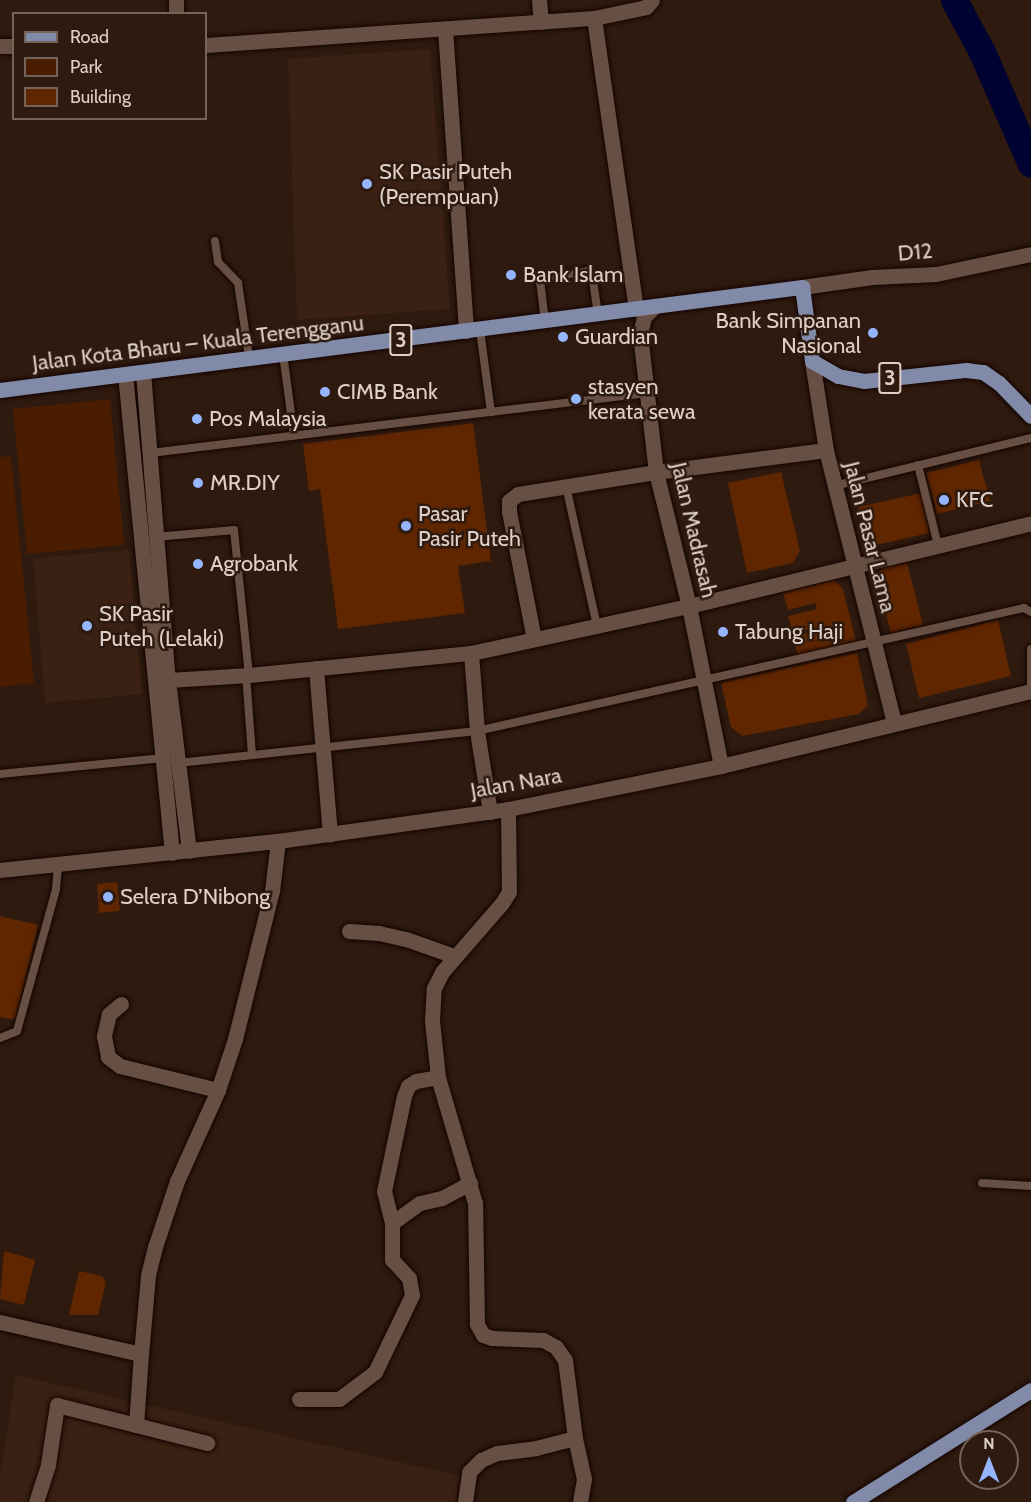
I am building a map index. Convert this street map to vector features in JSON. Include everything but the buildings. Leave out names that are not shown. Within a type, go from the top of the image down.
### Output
[{"type":"main road","name":"Jalan Kota Bharu – Kuala Terengganu","points":[[0,390],[249,357],[473,331],[802,286]]},
{"type":"main road","points":[[802,286],[812,362]]},
{"type":"main road","name":"3","points":[[812,362],[838,376],[864,381],[966,370],[983,372],[999,383],[1031,416]]},
{"type":"main road","points":[[853,1502],[1031,1390]]},
{"type":"street","points":[[539,0],[542,22]]},
{"type":"street","points":[[207,45],[594,18],[646,8],[652,0]]},
{"type":"street","points":[[594,18],[636,309]]},
{"type":"street","points":[[445,29],[473,331]]},
{"type":"street","name":"D12","points":[[802,286],[936,274],[1026,255]]},
{"type":"street","name":"Jalan Madrasah","points":[[655,306],[644,316],[640,324],[656,472],[689,606],[721,766]]},
{"type":"street","name":"Jalan Pasar Lama","points":[[812,362],[834,486],[894,722]]},
{"type":"street","points":[[143,372],[168,680],[189,851]]},
{"type":"street","points":[[125,374],[172,853]]},
{"type":"street","points":[[534,639],[510,501],[518,494],[656,472],[826,450]]},
{"type":"street","points":[[168,680],[248,675],[471,652],[689,606],[852,564],[1031,523]]},
{"type":"street","points":[[471,652],[477,731],[490,812]]},
{"type":"street","points":[[316,668],[330,834]]},
{"type":"street","name":"Jalan Nara","points":[[0,870],[278,841],[508,809],[721,766],[1031,689]]},
{"type":"street","points":[[508,809],[510,892],[454,956],[434,988],[432,1021],[438,1077],[470,1184],[477,1220],[477,1324],[483,1335],[492,1338],[543,1340],[556,1347],[565,1360],[575,1438],[584,1479],[580,1502]]},
{"type":"street","points":[[136,1425],[148,1275],[177,1181],[218,1090],[235,1039],[272,891],[278,841]]},
{"type":"street","points":[[349,931],[388,935],[454,956]]},
{"type":"street","points":[[121,1004],[109,1014],[104,1036],[108,1057],[120,1066],[218,1090]]},
{"type":"street","points":[[299,1400],[339,1399],[375,1372],[412,1295],[409,1278],[392,1260],[392,1222],[384,1191],[408,1086],[416,1081],[438,1077]]},
{"type":"street","points":[[392,1222],[420,1203],[442,1198],[470,1184]]},
{"type":"street","points":[[0,1322],[141,1354]]},
{"type":"street","points":[[36,1502],[48,1464],[57,1405],[207,1443]]},
{"type":"street","points":[[465,1502],[470,1472],[481,1460],[497,1454],[536,1448],[575,1438]]},
{"type":"lane","points":[[215,241],[218,262],[238,283],[249,357]]},
{"type":"lane","points":[[545,321],[540,283],[543,278],[588,271],[592,274],[598,314]]},
{"type":"lane","points":[[473,331],[491,411]]},
{"type":"lane","points":[[283,354],[294,435]]},
{"type":"lane","points":[[150,453],[647,393]]},
{"type":"lane","points":[[834,486],[1031,438]]},
{"type":"lane","points":[[918,465],[938,544]]},
{"type":"lane","points":[[566,486],[597,626]]},
{"type":"lane","points":[[156,537],[234,530],[248,675],[252,755]]},
{"type":"lane","points":[[178,762],[477,731],[1024,608],[1031,612]]},
{"type":"lane","points":[[1031,649],[1031,689]]},
{"type":"lane","points":[[0,774],[163,758]]},
{"type":"lane","points":[[0,1038],[17,1031],[56,889],[58,864]]},
{"type":"lane","points":[[982,1183],[1031,1186]]},
{"type":"shaded area","name":"SK Pasir Puteh (Perempuan)","points":[[430,49],[450,309],[297,320],[288,59]]},
{"type":"shaded area","name":"SK Pasir Puteh (Lelaki)","points":[[129,550],[142,694],[45,703],[33,558]]},
{"type":"shaded area","points":[[16,1375],[461,1476],[456,1502],[0,1502],[0,1473]]},
{"type":"green space","points":[[110,399],[124,545],[27,554],[13,409]]},
{"type":"green space","points":[[11,456],[34,683],[0,687],[0,457]]},
{"type":"waterway","points":[[954,0],[982,52],[1031,164]]},
{"type":"place","name":"SK Pasir Puteh (Perempuan)","points":[[367,184]]},
{"type":"place","name":"Bank Islam","points":[[511,275]]},
{"type":"place","name":"Bank Simpanan Nasional","points":[[873,333]]},
{"type":"place","name":"Guardian","points":[[563,337]]},
{"type":"place","name":"CIMB Bank","points":[[325,392]]},
{"type":"place","name":"stasyen kerata sewa","points":[[576,399]]},
{"type":"place","name":"Pos Malaysia","points":[[197,419]]},
{"type":"place","name":"MR.DIY","points":[[198,483]]},
{"type":"place","name":"KFC","points":[[944,500]]},
{"type":"place","name":"Pasar Pasir Puteh","points":[[406,526]]},
{"type":"place","name":"Agrobank","points":[[198,564]]},
{"type":"place","name":"SK Pasir Puteh (Lelaki)","points":[[87,626]]},
{"type":"place","name":"Tabung Haji","points":[[723,632]]},
{"type":"place","name":"Selera D’Nibong","points":[[108,897]]}]
